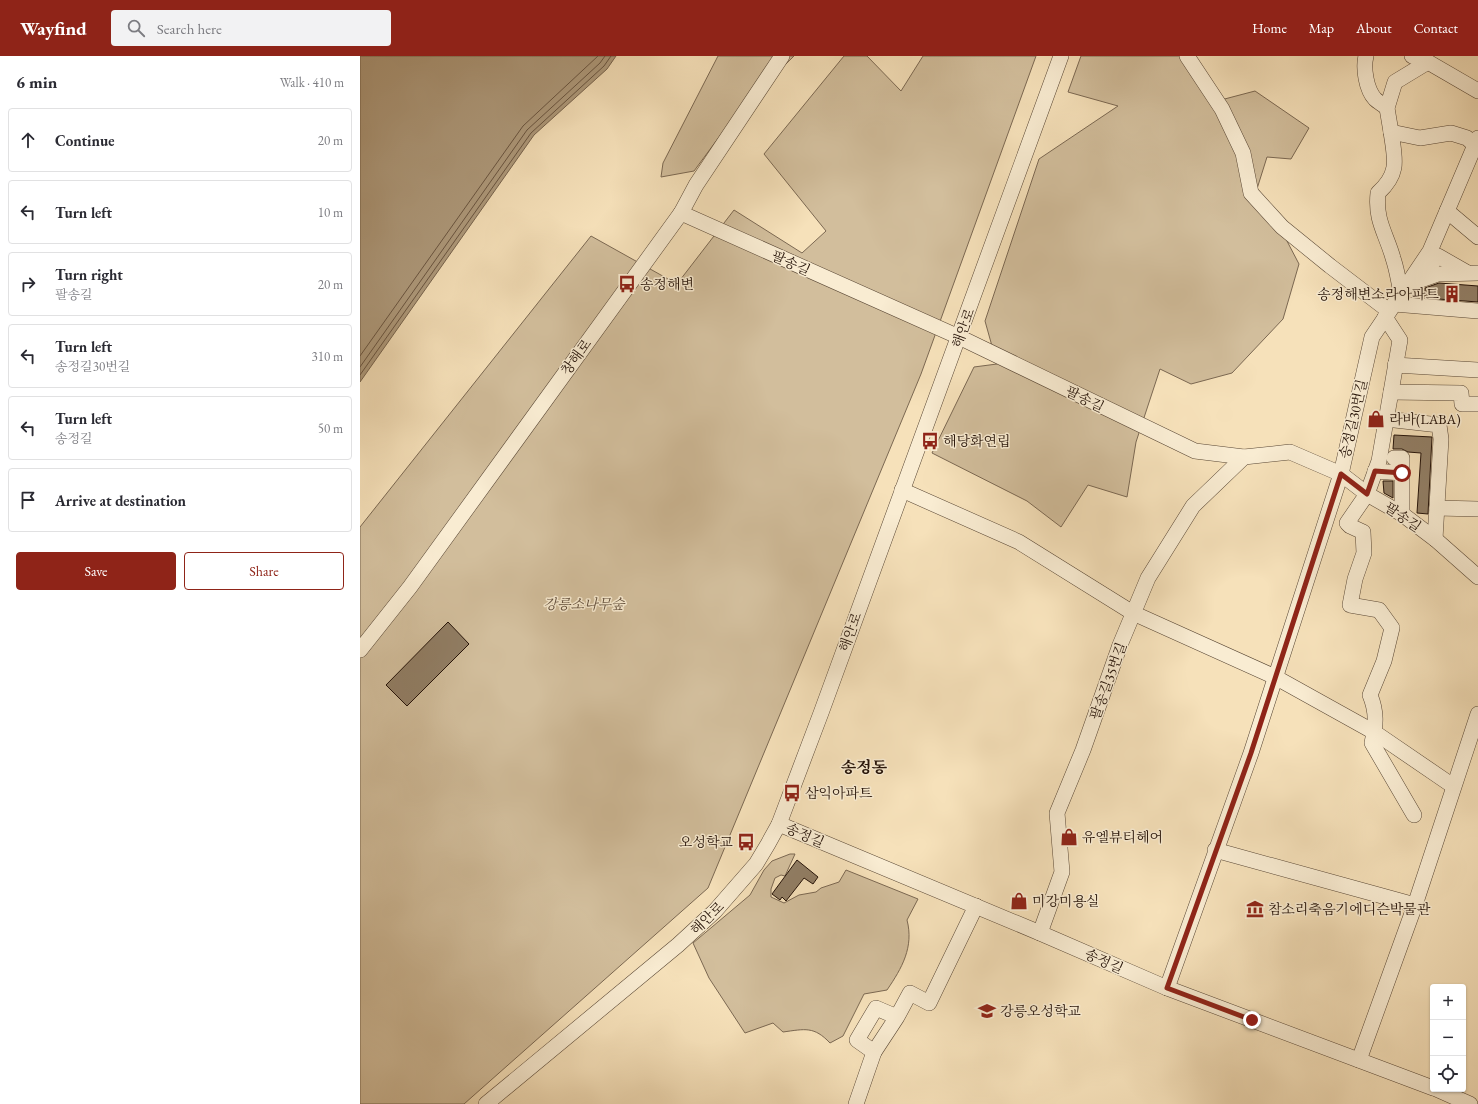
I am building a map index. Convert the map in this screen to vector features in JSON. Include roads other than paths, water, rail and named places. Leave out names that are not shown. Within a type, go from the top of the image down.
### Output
[{"type":"street","name":"창해로","points":[[360,650],[410,587],[681,214],[696,185],[782,56]]},
{"type":"street","name":"해안로","points":[[486,1104],[678,944],[715,911],[756,864],[779,824],[959,338],[1061,56]]},
{"type":"street","points":[[1187,56],[1222,109],[1242,153],[1252,192],[1282,227],[1330,266],[1399,299],[1478,312]]},
{"type":"street","points":[[1366,56],[1365,61],[1368,86],[1374,98],[1387,108]]},
{"type":"street","points":[[1412,56],[1428,62],[1478,91]]},
{"type":"street","points":[[1414,815],[1372,743],[1376,725],[1375,708],[1370,695],[1384,661],[1392,628],[1379,610],[1350,605],[1355,579],[1364,553],[1363,532],[1347,523],[1367,494],[1375,471],[1400,340],[1399,299],[1393,258],[1379,221],[1377,201],[1378,193],[1389,183],[1396,163],[1387,108],[1395,82],[1428,62]]},
{"type":"street","points":[[1391,132],[1420,138],[1451,133],[1466,138],[1477,144]]},
{"type":"street","name":"송정길30번길","points":[[1167,988],[1251,753],[1341,474],[1372,337],[1430,251],[1477,144]]},
{"type":"street","points":[[1447,212],[1478,236]]},
{"type":"street","name":"팔송길","points":[[681,214],[959,338],[1194,451],[1244,458],[1290,452],[1341,474],[1367,494],[1402,514],[1435,539],[1478,578]]},
{"type":"street","points":[[1399,299],[1438,274],[1472,273]]},
{"type":"street","points":[[1395,365],[1478,370]]},
{"type":"street","points":[[1391,392],[1462,393],[1462,404],[1478,404]]},
{"type":"street","points":[[1386,419],[1439,425],[1441,439],[1435,539]]},
{"type":"street","name":"팔송길35번길","points":[[1040,933],[1062,872],[1057,813],[1083,750],[1133,613],[1148,578],[1192,506],[1244,458]]},
{"type":"street","points":[[1394,458],[1402,458],[1402,514]]},
{"type":"street","points":[[1375,471],[1402,473]]},
{"type":"street","points":[[902,490],[1019,542],[1133,613],[1275,677],[1374,732],[1453,786]]},
{"type":"street","points":[[1437,508],[1478,509]]},
{"type":"street","points":[[1359,1060],[1415,905],[1478,714]]},
{"type":"street","name":"송정길","points":[[779,824],[1040,933],[1167,988],[1430,1087]]},
{"type":"street","points":[[1216,850],[1415,905]]},
{"type":"street","points":[[856,1104],[874,1052],[897,1017],[910,993],[929,1003],[976,906]]},
{"type":"street","points":[[874,1052],[857,1040],[876,1008],[897,1017]]},
{"type":"street","points":[[1443,1092],[1470,1104]]},
{"type":"water","points":[[360,56],[616,56],[607,69],[534,135],[360,382]]},
{"type":"place","name":"송정해변","points":[[627,284]]},
{"type":"place","name":"송정해변소라아파트","points":[[1452,294]]},
{"type":"place","name":"라바(LABA)","points":[[1376,419]]},
{"type":"place","name":"해당화연립","points":[[930,441]]},
{"type":"place","name":"삼익아파트","points":[[792,793]]},
{"type":"place","name":"유엘뷰티헤어","points":[[1069,837]]},
{"type":"place","name":"오성학교","points":[[746,842]]},
{"type":"place","name":"미강미용실","points":[[1019,901]]},
{"type":"place","name":"참소리축음기에디슨박물관","points":[[1255,909]]},
{"type":"place","name":"강릉오성학교","points":[[987,1011]]},
{"type":"district","name":"송정동","points":[[864,767]]},
{"type":"park label","name":"강릉소나무숲","points":[[584,604]]}]
